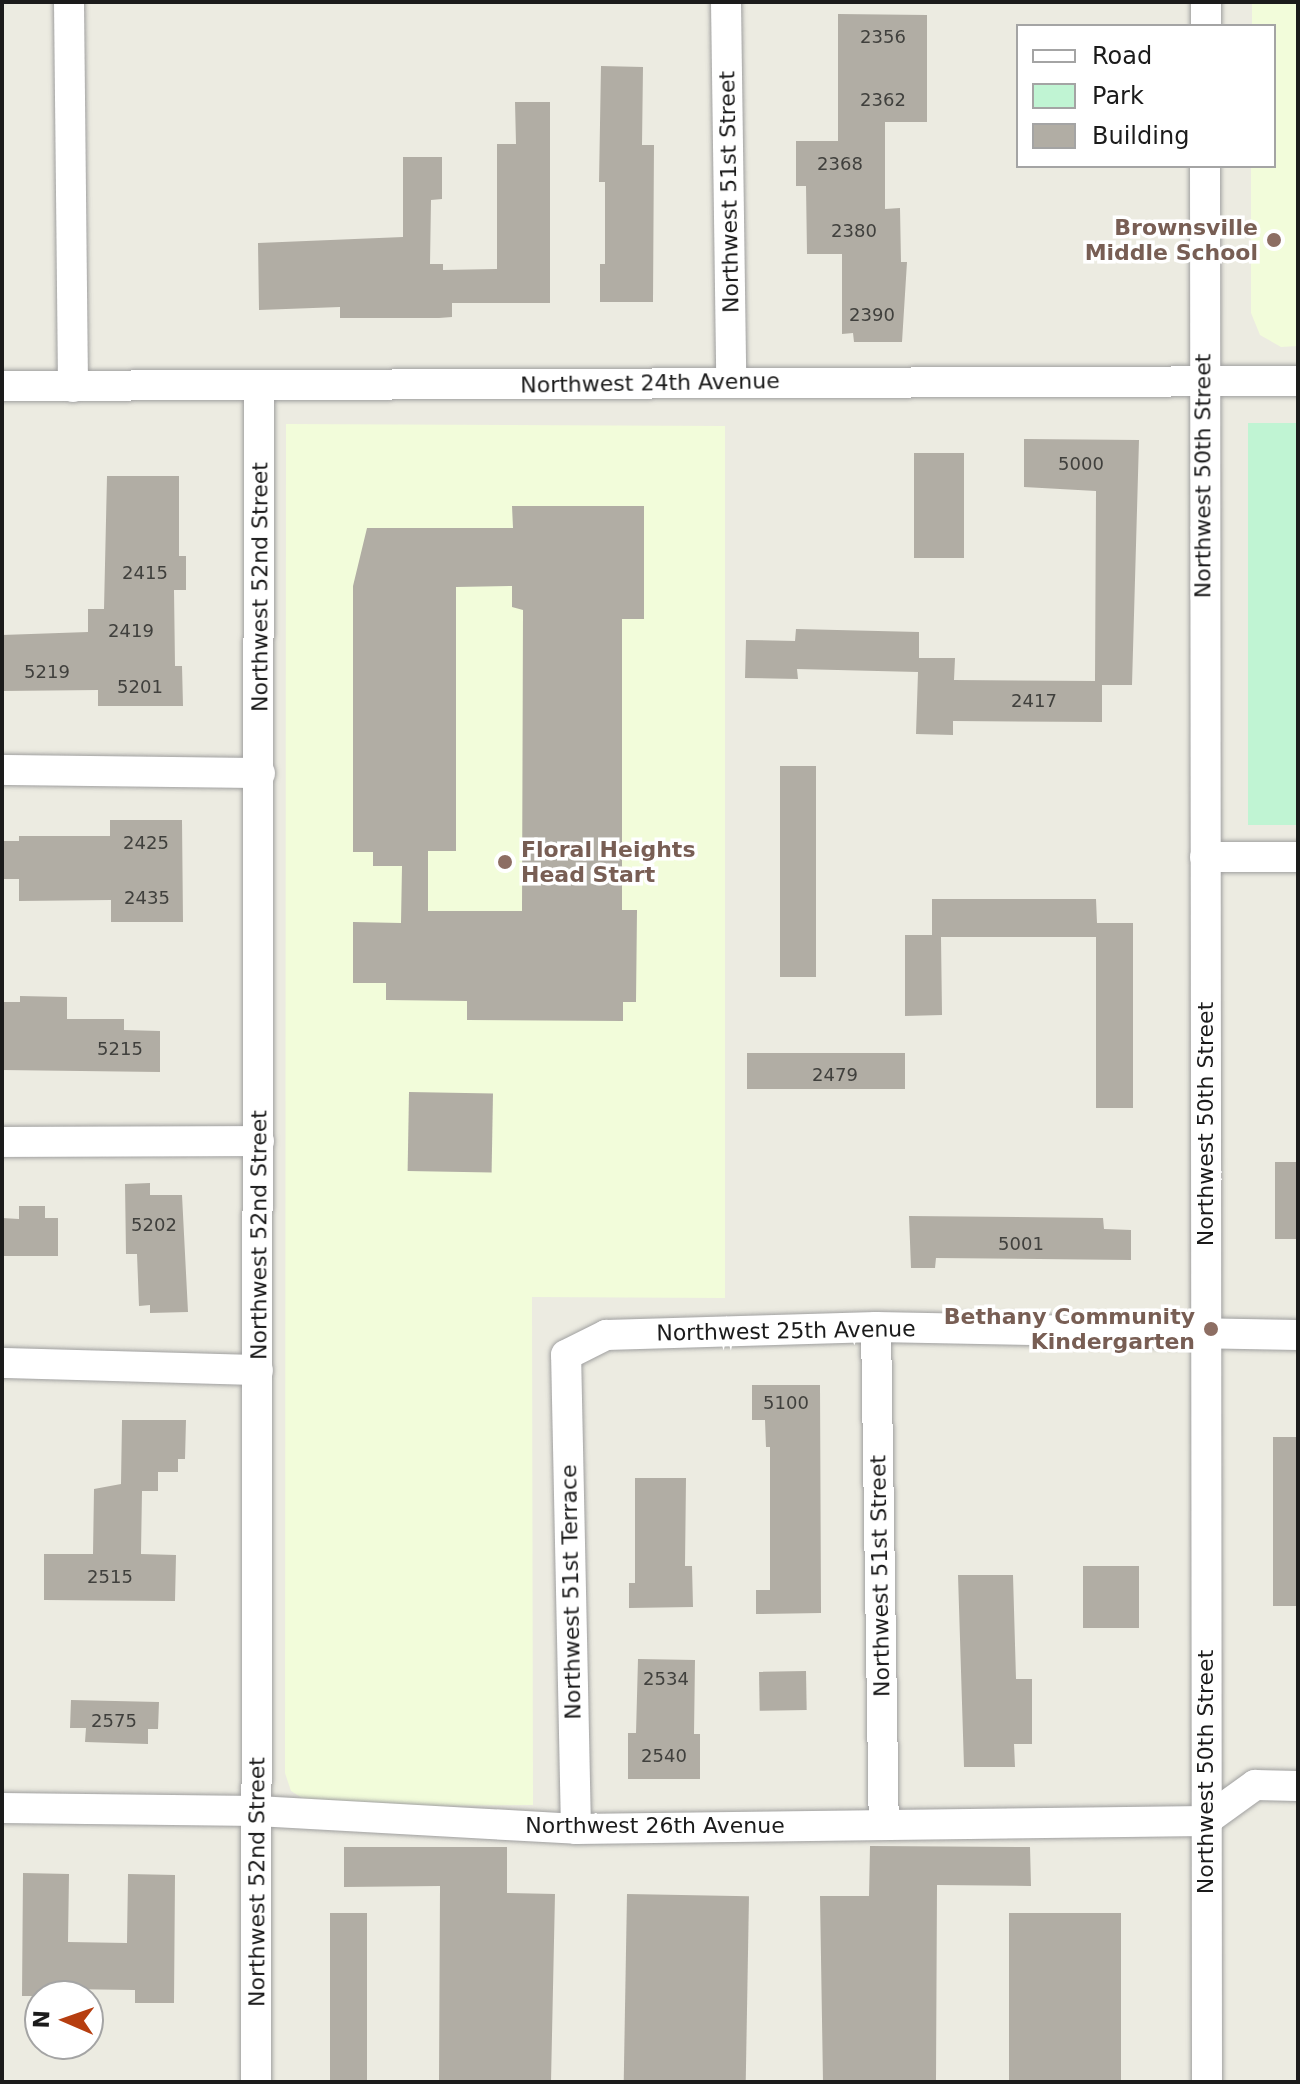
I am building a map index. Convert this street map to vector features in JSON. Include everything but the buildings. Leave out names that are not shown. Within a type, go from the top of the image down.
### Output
[{"type":"street","points":[[69,2],[73,387]]},
{"type":"street","name":"Northwest 51st Street","points":[[726,2],[731,382]]},
{"type":"street","points":[[1206,2],[1206,24]]},
{"type":"street","name":"Northwest 50th Street","points":[[1205,168],[1207,2082]]},
{"type":"street","name":"Northwest 24th Avenue","points":[[2,386],[1298,381]]},
{"type":"street","name":"Northwest 52nd Street","points":[[256,2082],[259,387]]},
{"type":"street","points":[[2,770],[260,773]]},
{"type":"street","points":[[1205,857],[1298,857]]},
{"type":"street","points":[[2,1142],[259,1141]]},
{"type":"street","name":"Northwest 51st Street","points":[[876,1327],[884,1825]]},
{"type":"street","name":"Northwest 25th Avenue","points":[[566,1355],[606,1335],[876,1327],[1298,1335]]},
{"type":"street","name":"Northwest 51st Terrace","points":[[566,1355],[576,1829]]},
{"type":"street","points":[[2,1363],[258,1370]]},
{"type":"street","points":[[1205,1821],[1255,1785],[1298,1786]]},
{"type":"street","name":"Northwest 26th Avenue","points":[[2,1808],[257,1811],[576,1829],[1205,1821]]},
{"type":"shaded area","name":"Brownsville Middle School","points":[[1252,2],[1298,2],[1298,346],[1281,347],[1260,335],[1251,313],[1251,168],[1276,168],[1276,24],[1252,24]]},
{"type":"shaded area","name":"Floral Heights Head Start","points":[[286,424],[725,426],[725,1298],[532,1297],[533,1805],[317,1807],[291,1791],[285,1773]]},
{"type":"green space","points":[[1248,423],[1298,423],[1298,825],[1248,825]]},
{"type":"place","name":"Brownsville Middle School","points":[[1274,240]]},
{"type":"place","name":"Floral Heights Head Start","points":[[505,862]]},
{"type":"place","name":"Bethany Community Kindergarten","points":[[1211,1329]]}]
